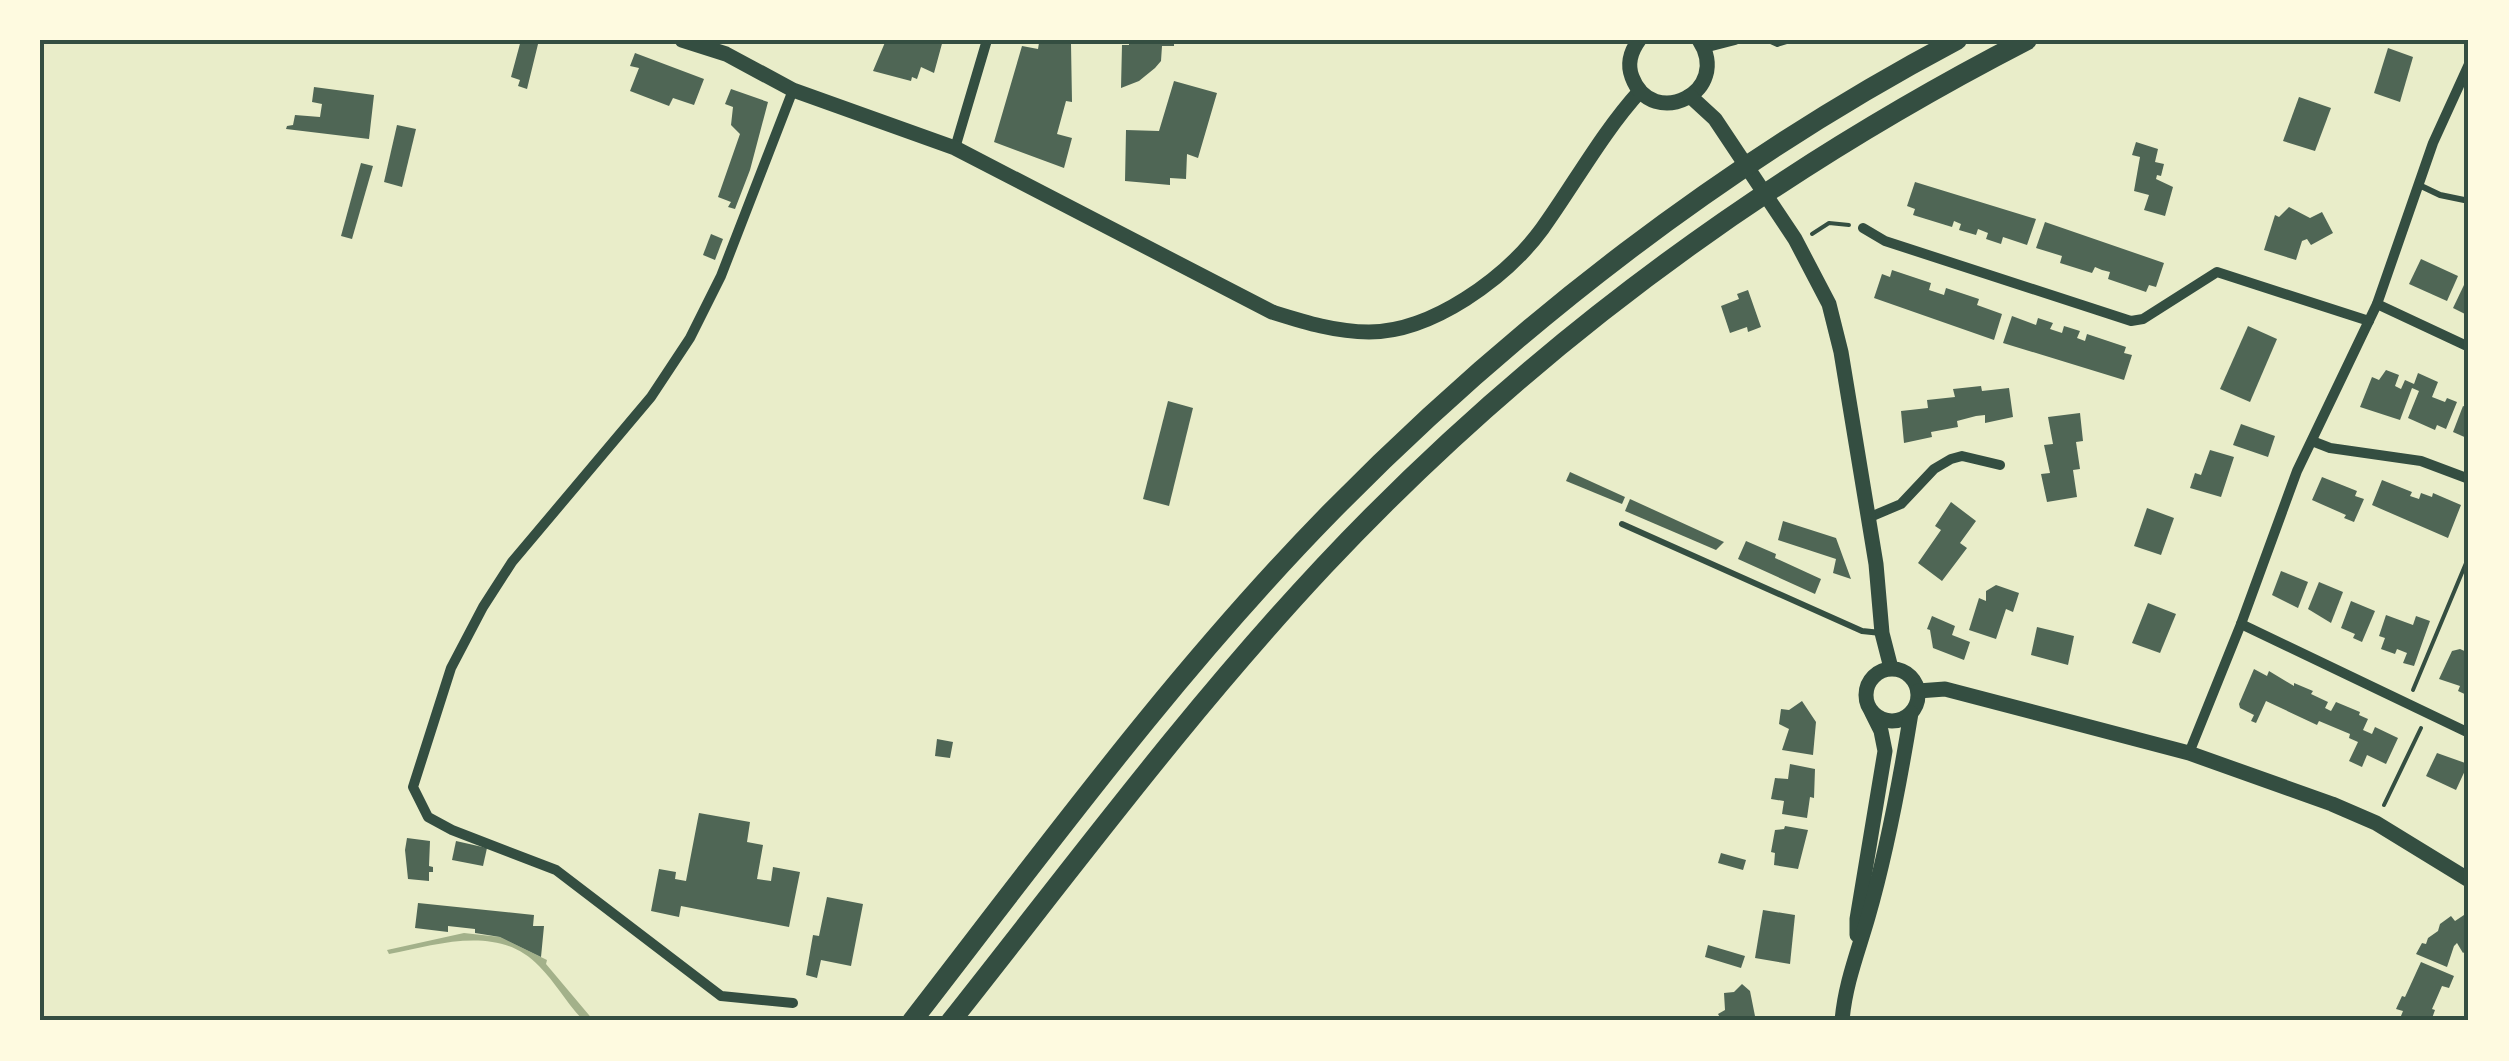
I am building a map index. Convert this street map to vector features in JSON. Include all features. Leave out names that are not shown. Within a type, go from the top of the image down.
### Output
[{"type":"highway","points":[[912,1021],[1199,657],[1329,514],[1401,444],[1542,320],[1676,216],[1826,112],[1957,40]]},
{"type":"highway","points":[[951,1021],[1239,660],[1325,565],[1492,404],[1584,324],[1696,240],[1796,172],[1929,92],[2027,40]]},
{"type":"street","points":[[682,40],[729,47],[793,90],[955,148],[1272,312],[1328,329],[1373,332],[1428,320],[1466,299],[1502,271],[1540,232],[1618,115],[1640,91]]},
{"type":"street","points":[[955,148],[987,40]]},
{"type":"street","points":[[1638,40],[1630,56],[1630,68],[1640,91],[1659,102],[1670,103],[1690,96],[1704,80],[1707,69],[1701,44],[1735,40]]},
{"type":"street","points":[[2189,753],[2297,472],[2378,304],[2433,143],[2469,64]]},
{"type":"street","points":[[793,90],[721,276],[690,338],[652,397],[512,562],[483,607],[451,668],[413,787],[428,816],[452,830],[556,870],[720,996],[793,1003]]},
{"type":"street","points":[[1690,96],[1715,119],[1796,241],[1828,304],[1841,352],[1882,634],[1891,668]]},
{"type":"street","points":[[1863,228],[1885,241],[2131,321],[2144,318],[2217,272],[2369,321]]},
{"type":"street","points":[[2378,304],[2469,347]]},
{"type":"street","points":[[2312,441],[2330,448],[2421,461],[2469,479]]},
{"type":"street","points":[[1868,518],[1901,504],[1934,469],[1951,459],[1962,456],[2000,465]]},
{"type":"street","points":[[2241,624],[2469,733]]},
{"type":"street","points":[[1842,1021],[1885,751],[1881,731],[1865,696],[1866,686],[1879,671],[1891,668],[1910,675],[1918,690],[1868,919],[1857,944]]},
{"type":"street","points":[[1918,690],[1945,689],[2189,753],[2376,823],[2469,880]]},
{"type":"street","points":[[1872,713],[1892,722],[1911,713]]},
{"type":"lane","points":[[2418,184],[2440,195],[2469,201]]},
{"type":"lane","points":[[1622,524],[1862,631],[1882,634]]},
{"type":"path","points":[[1766,40],[1777,45],[1793,40]]},
{"type":"path","points":[[1796,241],[1829,222],[1863,228]]},
{"type":"path","points":[[2411,695],[2469,556]]},
{"type":"path","points":[[2380,815],[2423,724]]},
{"type":"shaded area","points":[[464,933],[500,937],[547,960],[546,964],[594,1021],[584,1021],[539,966],[506,945],[468,941],[389,954],[387,950]]},
{"type":"building","points":[[521,40],[539,40],[527,89],[511,77]]},
{"type":"building","points":[[886,40],[943,40],[934,73],[921,67],[917,79],[912,77],[911,81],[873,71]]},
{"type":"building","points":[[1129,40],[1174,40],[1174,46],[1162,46],[1161,61],[1155,68],[1139,81],[1121,88],[1122,45],[1129,45]]},
{"type":"building","points":[[1039,43],[1071,44],[1072,102],[1066,101],[1057,134],[1072,138],[1064,168],[994,142],[1022,46],[1038,49]]},
{"type":"building","points":[[2388,48],[2413,57],[2400,102],[2374,93]]},
{"type":"building","points":[[635,53],[704,79],[694,105],[673,98],[669,106],[630,91],[639,68],[630,66]]},
{"type":"building","points":[[1174,81],[1217,93],[1198,158],[1187,154],[1186,179],[1170,178],[1170,185],[1125,181],[1126,130],[1159,131]]},
{"type":"building","points":[[314,87],[374,95],[369,139],[286,129],[293,125],[295,115],[320,117],[322,104],[312,102]]},
{"type":"building","points":[[731,89],[768,102],[735,209],[728,207],[731,202],[718,197],[740,134],[731,125],[733,107],[725,104]]},
{"type":"building","points":[[2299,97],[2331,108],[2315,151],[2283,141]]},
{"type":"building","points":[[397,125],[416,129],[402,187],[384,182]]},
{"type":"building","points":[[2136,142],[2158,149],[2155,162],[2164,164],[2156,179],[2173,187],[2165,216],[2144,210],[2149,195],[2134,191],[2140,157],[2132,155]]},
{"type":"building","points":[[361,163],[373,166],[352,239],[341,236]]},
{"type":"building","points":[[1915,182],[2036,219],[2027,245],[2003,237],[2001,244],[1986,239],[1988,233],[1978,229],[1976,235],[1959,230],[1961,224],[1954,221],[1952,227],[1913,215],[1915,209],[1907,206]]},
{"type":"building","points":[[2289,207],[2310,218],[2322,212],[2333,233],[2311,245],[2307,239],[2302,241],[2296,260],[2264,250],[2275,215],[2279,217]]},
{"type":"building","points":[[2045,222],[2164,263],[2156,287],[2149,285],[2146,292],[2108,279],[2110,272],[2095,267],[2092,273],[2060,263],[2062,256],[2036,248]]},
{"type":"building","points":[[711,234],[723,239],[715,260],[703,255]]},
{"type":"building","points":[[2421,259],[2458,276],[2447,301],[2409,284]]},
{"type":"building","points":[[1892,270],[1931,283],[1929,290],[1944,295],[1946,288],[1979,299],[1977,305],[2002,314],[1994,340],[1874,298],[1882,274],[1890,277]]},
{"type":"building","points":[[2464,285],[2469,288],[2469,316],[2453,308]]},
{"type":"building","points":[[1748,290],[1761,327],[1730,333],[1721,306],[1739,299],[1737,294]]},
{"type":"building","points":[[2012,316],[2036,325],[2038,318],[2053,323],[2050,329],[2062,333],[2064,326],[2080,331],[2077,338],[2085,341],[2087,334],[2126,347],[2124,353],[2132,355],[2124,380],[2003,343]]},
{"type":"building","points":[[2248,326],[2277,339],[2250,402],[2220,389]]},
{"type":"building","points":[[2386,370],[2399,375],[2395,386],[2401,389],[2405,380],[2414,384],[2418,373],[2438,382],[2432,397],[2457,402],[2446,429],[2437,425],[2435,430],[2408,418],[2419,391],[2412,388],[2400,420],[2360,407],[2372,377],[2379,380]]},
{"type":"building","points":[[1981,386],[1982,391],[2009,388],[2013,417],[1985,423],[1985,415],[1976,416],[1957,421],[1958,427],[1931,432],[1932,437],[1904,443],[1901,411],[1928,408],[1927,400],[1955,397],[1953,389]]},
{"type":"building","points":[[1168,401],[1193,408],[1169,506],[1143,499]]},
{"type":"building","points":[[2463,406],[2469,408],[2469,439],[2453,432]]},
{"type":"building","points":[[2080,413],[2083,441],[2076,442],[2080,469],[2073,470],[2077,497],[2047,502],[2041,474],[2050,473],[2044,445],[2053,444],[2048,417]]},
{"type":"building","points":[[2241,424],[2275,436],[2268,457],[2233,445]]},
{"type":"building","points":[[2210,450],[2234,457],[2221,497],[2190,488],[2195,473],[2201,475]]},
{"type":"building","points":[[1570,472],[1625,497],[1622,504],[1566,481]]},
{"type":"building","points":[[2322,477],[2357,491],[2355,496],[2364,499],[2354,522],[2312,500]]},
{"type":"building","points":[[2382,480],[2412,492],[2410,496],[2419,499],[2421,493],[2432,497],[2433,493],[2461,505],[2448,538],[2372,505]]},
{"type":"building","points":[[1630,499],[1724,542],[1716,550],[1625,511]]},
{"type":"building","points":[[1951,502],[1976,521],[1960,543],[1967,548],[1942,581],[1918,563],[1941,530],[1935,526]]},
{"type":"building","points":[[2147,508],[2174,518],[2161,555],[2134,546]]},
{"type":"building","points":[[1783,521],[1836,538],[1851,579],[1833,573],[1836,559],[1778,540]]},
{"type":"building","points":[[1746,541],[1821,579],[1815,594],[1738,559]]},
{"type":"building","points":[[2281,571],[2308,582],[2298,608],[2272,595]]},
{"type":"building","points":[[2319,582],[2343,592],[2331,623],[2308,609]]},
{"type":"building","points":[[1996,585],[2019,593],[2013,612],[2006,609],[1996,639],[1969,630],[1979,598],[1986,601],[1986,591]]},
{"type":"building","points":[[2351,601],[2375,611],[2362,642],[2341,628]]},
{"type":"building","points":[[2148,603],[2176,614],[2160,653],[2132,643]]},
{"type":"building","points":[[2386,615],[2413,625],[2416,616],[2430,621],[2414,666],[2403,663],[2407,653],[2381,649],[2385,638],[2379,636]]},
{"type":"building","points":[[1932,616],[1955,626],[1952,635],[1970,642],[1964,660],[1933,648],[1927,629]]},
{"type":"building","points":[[2037,627],[2074,636],[2068,665],[2031,655]]},
{"type":"building","points":[[2452,651],[2469,653],[2469,696],[2458,691],[2460,686],[2439,679]]},
{"type":"building","points":[[2254,669],[2267,676],[2269,671],[2294,686],[2313,691],[2311,694],[2328,702],[2325,708],[2331,711],[2336,702],[2360,712],[2368,719],[2363,730],[2372,734],[2375,727],[2398,738],[2386,764],[2367,755],[2362,767],[2349,761],[2358,742],[2349,738],[2350,734],[2319,721],[2317,725],[2266,701],[2256,723],[2251,721],[2254,715],[2239,704]]},
{"type":"building","points":[[1802,701],[1816,722],[1813,755],[1782,750],[1789,729],[1779,724],[1781,709],[1789,710]]},
{"type":"building","points":[[937,739],[953,742],[950,758],[935,756]]},
{"type":"building","points":[[2437,753],[2468,764],[2456,790],[2426,776]]},
{"type":"building","points":[[1790,764],[1815,769],[1814,798],[1810,797],[1807,818],[1782,814],[1784,801],[1771,799],[1775,778],[1788,779]]},
{"type":"building","points":[[699,813],[750,822],[747,842],[763,845],[757,879],[771,881],[773,867],[800,872],[789,927],[681,906],[679,917],[651,911],[659,869],[676,872],[675,879],[686,881]]},
{"type":"building","points":[[1785,826],[1808,830],[1798,869],[1774,865],[1775,853],[1771,852],[1775,830]]},
{"type":"building","points":[[407,838],[430,841],[429,866],[433,872],[429,872],[429,881],[408,879]]},
{"type":"building","points":[[456,841],[487,848],[483,866],[452,860]]},
{"type":"building","points":[[1721,853],[1746,860],[1743,870],[1718,863]]},
{"type":"building","points":[[827,897],[863,904],[851,966],[821,960],[817,978],[806,975],[813,935],[819,936]]},
{"type":"building","points":[[418,903],[534,915],[533,926],[544,926],[541,957],[500,937],[475,933],[475,929],[448,926],[448,932],[415,928]]},
{"type":"building","points":[[1763,910],[1795,915],[1790,964],[1755,958]]},
{"type":"building","points":[[2464,915],[2469,923],[2469,949],[2463,953],[2457,943],[2447,967],[2416,954],[2440,924],[2451,916],[2455,921]]},
{"type":"building","points":[[1708,945],[1745,956],[1741,968],[1705,957]]},
{"type":"building","points":[[2421,962],[2454,976],[2449,988],[2442,986],[2431,1021],[2399,1021],[2403,1011],[2396,1009]]},
{"type":"building","points":[[1742,984],[1750,991],[1756,1021],[1722,1021],[1718,1014],[1725,1010],[1724,993],[1734,992]]}]
